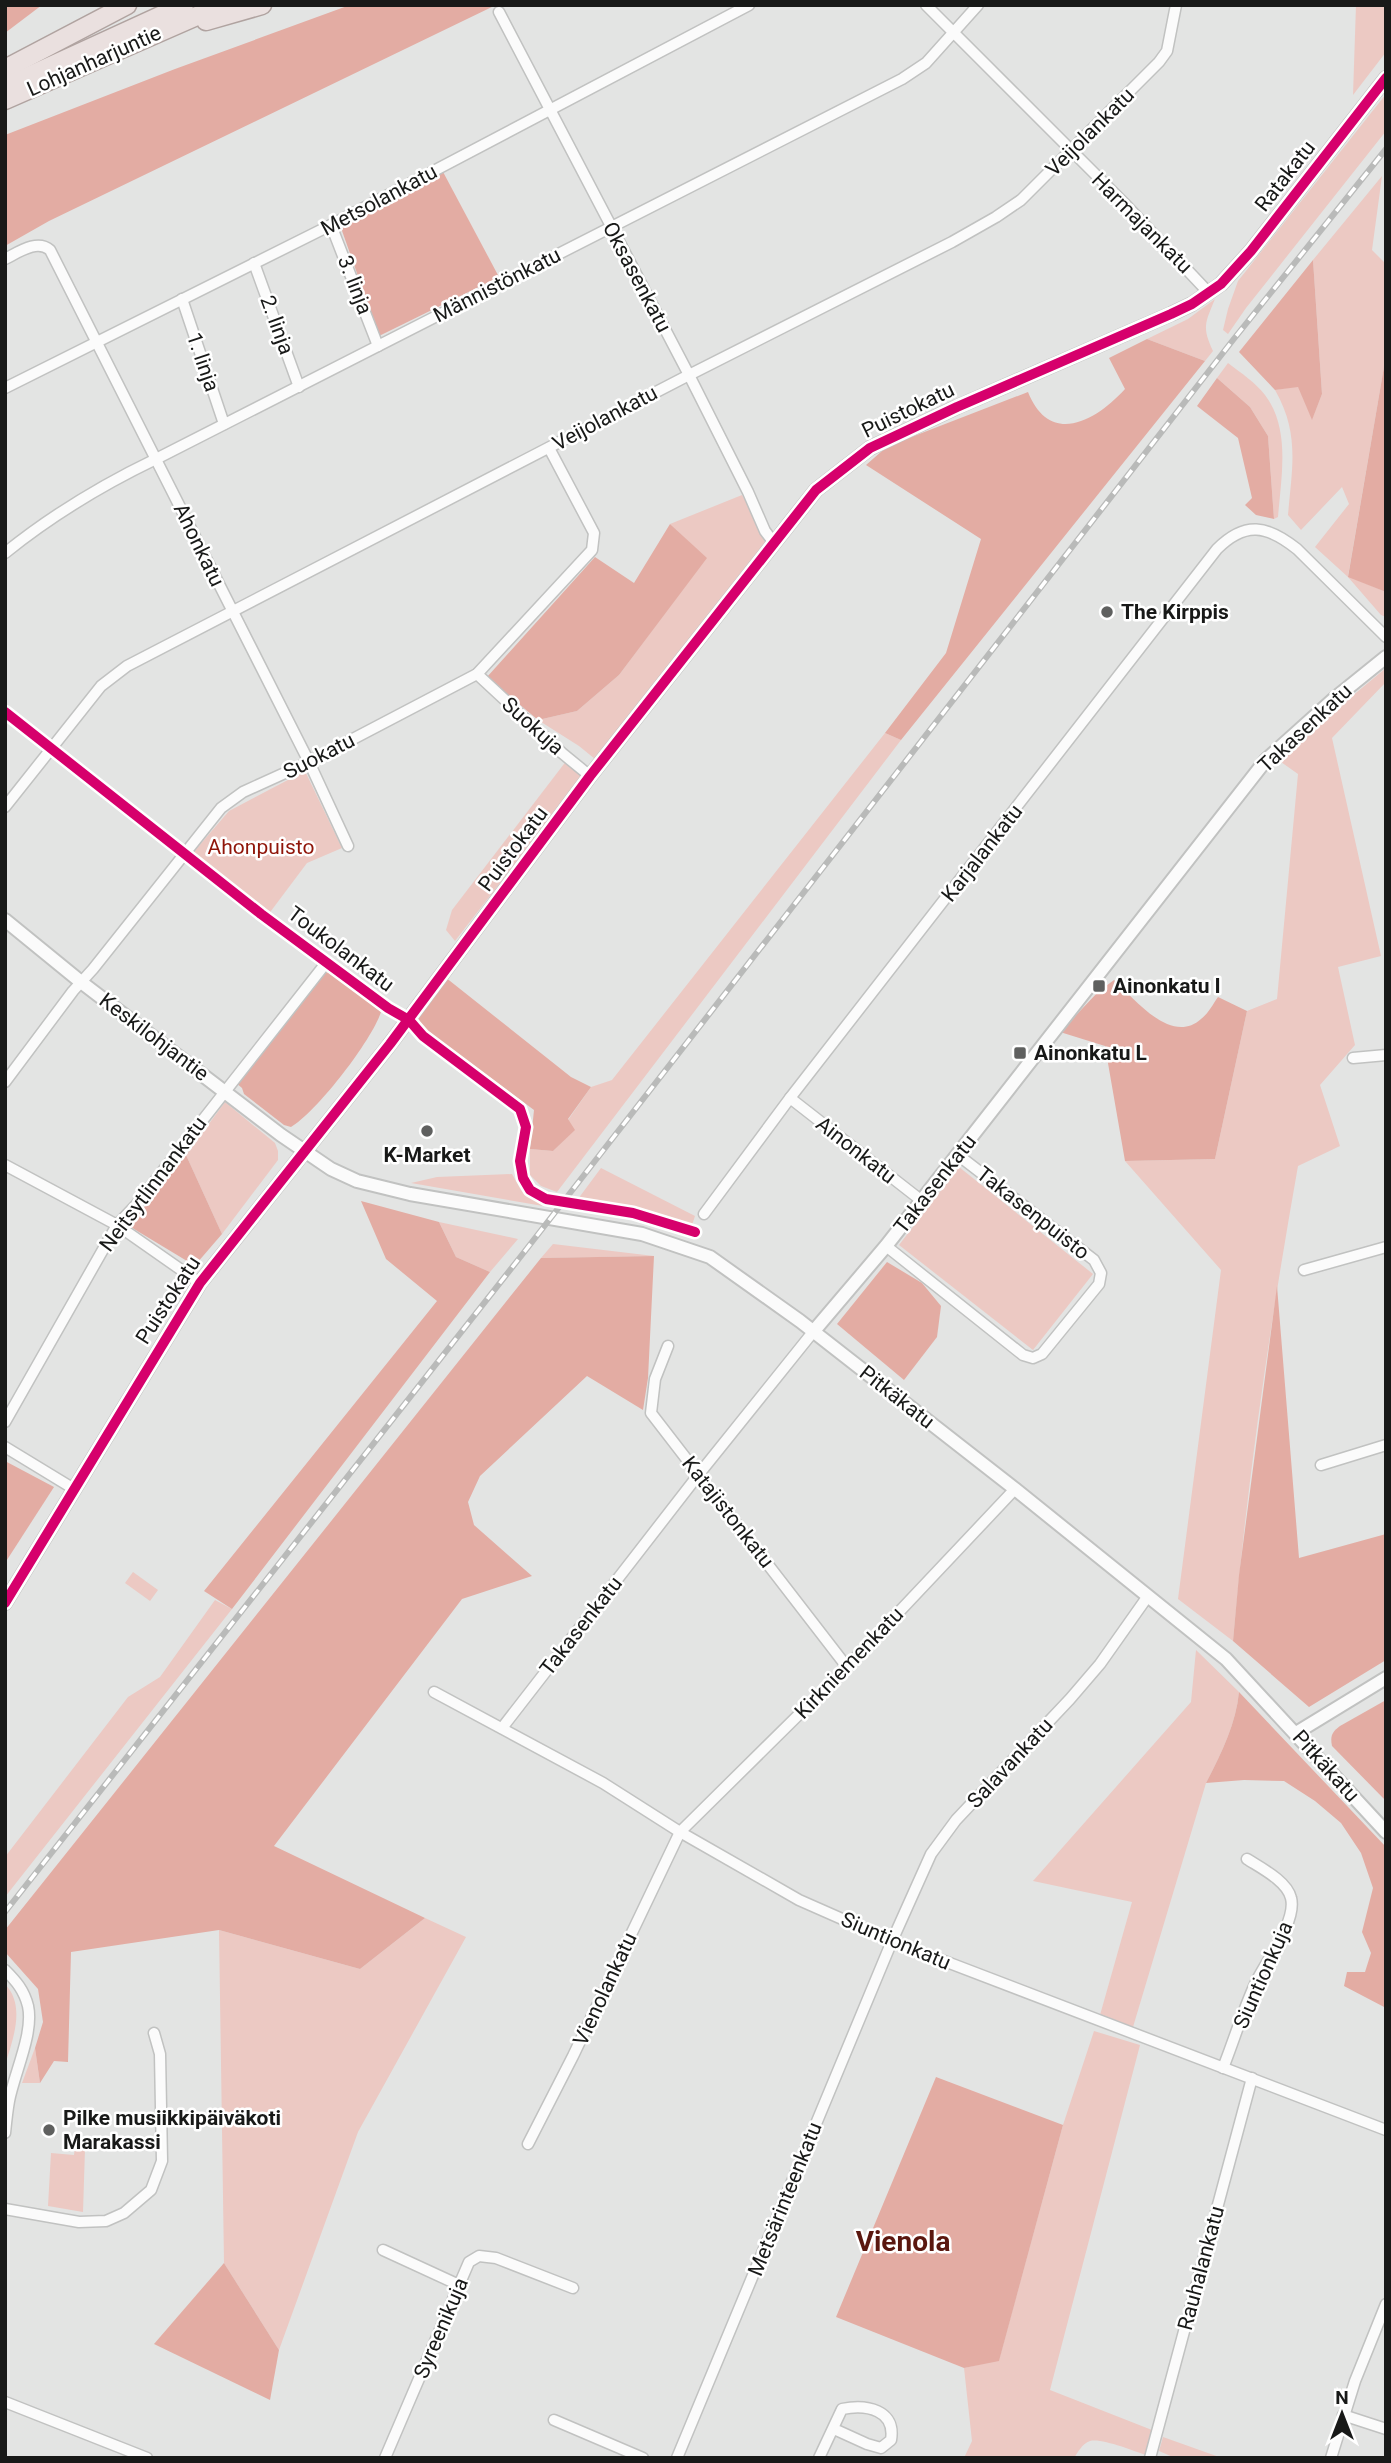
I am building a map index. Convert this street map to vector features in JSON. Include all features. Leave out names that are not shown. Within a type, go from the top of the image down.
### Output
[{"type":"highway","points":[[5,69],[127,5]]},
{"type":"highway","name":"Lohjanharjuntie","points":[[5,87],[184,5]]},
{"type":"highway","name":"Lohjanharjuntie","points":[[5,100],[222,5]]},
{"type":"highway","points":[[149,37],[262,5]]},
{"type":"street","name":"Metsolankatu","points":[[5,388],[331,225],[748,5]]},
{"type":"street","name":"Harmajankatu","points":[[926,5],[1209,293]]},
{"type":"street","name":"Männistönkatu","points":[[5,553],[34,530],[109,481],[902,79],[926,63],[978,5]]},
{"type":"street","name":"Veijolankatu","points":[[5,807],[101,686],[127,666],[689,375],[952,243],[1021,201],[1167,51],[1176,5]]},
{"type":"street","name":"Oksasenkatu","points":[[499,12],[689,375],[765,531],[774,543]]},
{"type":"street","name":"Ratakatu","points":[[1209,293],[1221,284],[1251,251],[1386,78]]},
{"type":"street","name":"3. linja","points":[[331,225],[378,346]]},
{"type":"street","name":"Ahonkatu","points":[[5,259],[38,245],[46,246],[50,250],[309,762],[348,846]]},
{"type":"street","name":"2. linja","points":[[254,264],[299,387]]},
{"type":"street","name":"Puistokatu","points":[[5,1603],[200,1283],[409,1020],[590,776],[816,491],[870,448],[1171,314],[1209,293]]},
{"type":"street","name":"1. linja","points":[[182,299],[224,424]]},
{"type":"street","name":"Suokatu","points":[[5,1082],[81,982],[221,808],[243,792],[309,762],[477,674],[592,550],[594,533],[548,448]]},
{"type":"street","name":"Karjalankatu","points":[[704,1213],[790,1098],[1217,549],[1231,535],[1246,529],[1281,536],[1386,636]]},
{"type":"street","name":"Takasenkatu","points":[[502,1728],[699,1474],[922,1201],[1266,760],[1386,656]]},
{"type":"street","name":"Suokuja","points":[[477,674],[590,776]]},
{"type":"street","name":"Keskilohjantie","points":[[5,920],[81,982],[304,1152]]},
{"type":"street","name":"Neitsytlinnankatu","points":[[5,1422],[117,1225],[136,1205],[326,962]]},
{"type":"street","points":[[1353,1058],[1386,1055]]},
{"type":"street","name":"Ainonkatu","points":[[790,1098],[922,1201]]},
{"type":"street","name":"Pitkäkatu","points":[[304,1152],[357,1181],[410,1194],[642,1234],[710,1257],[813,1332],[1015,1489],[1226,1659],[1386,1832]]},
{"type":"street","name":"Takasenpuisto","points":[[886,1246],[1023,1354],[1033,1357],[1042,1354],[1099,1284],[1101,1273],[1094,1260],[958,1155]]},
{"type":"street","points":[[5,1165],[117,1225],[200,1283]]},
{"type":"street","points":[[1304,1270],[1386,1247]]},
{"type":"street","name":"Katajistonkatu","points":[[668,1346],[655,1379],[651,1413],[847,1667]]},
{"type":"street","points":[[1321,1465],[1386,1445]]},
{"type":"street","points":[[5,1447],[74,1489]]},
{"type":"street","name":"Kirkniemenkatu","points":[[680,1832],[847,1667],[1015,1489]]},
{"type":"street","name":"Salavankatu","points":[[892,1941],[921,1872],[943,1836],[1070,1699],[1100,1664],[1149,1597]]},
{"type":"street","points":[[1296,1733],[1386,1678]]},
{"type":"street","name":"Siuntionkatu","points":[[434,1692],[603,1783],[680,1832],[799,1899],[892,1941],[1386,2130]]},
{"type":"street","name":"Vienolankatu","points":[[528,2144],[680,1832]]},
{"type":"street","name":"Siuntionkuja","points":[[1223,2068],[1255,1983],[1282,1935],[1292,1906],[1291,1896],[1285,1888],[1247,1859]]},
{"type":"street","name":"Metsärinteenkatu","points":[[680,2457],[892,1941]]},
{"type":"street","points":[[5,1970],[18,1982],[24,1993],[29,2009],[29,2025],[9,2102],[5,2133]]},
{"type":"street","points":[[5,2210],[79,2222],[106,2221],[124,2213],[151,2190],[162,2161],[160,2054],[153,2033]]},
{"type":"street","name":"Rauhalankatu","points":[[1150,2458],[1252,2078]]},
{"type":"street","points":[[383,2250],[459,2285]]},
{"type":"street","name":"Syreenikuja","points":[[385,2458],[469,2262],[479,2256],[496,2258],[573,2288]]},
{"type":"street","points":[[1331,2458],[1343,2415],[1386,2304]]},
{"type":"street","points":[[5,2402],[146,2458]]},
{"type":"street","points":[[819,2458],[842,2409],[846,2407],[882,2413],[889,2418],[893,2430],[891,2440],[881,2448],[834,2429]]},
{"type":"street","points":[[1343,2415],[1386,2429]]},
{"type":"street","points":[[554,2420],[643,2458]]},
{"type":"green space","points":[[1356,5],[1386,5],[1386,52],[1353,95]]},
{"type":"green space","points":[[1386,94],[1386,131],[1228,334],[1223,330],[1238,281]]},
{"type":"green space","points":[[1382,176],[1372,250],[1386,264],[1386,355],[1348,576],[1386,592],[1386,617],[1315,547],[1349,504],[1342,487],[1301,530],[1288,515],[1292,466],[1291,436],[1283,406],[1275,390],[1298,386],[1312,419],[1322,394],[1313,260]]},
{"type":"green space","points":[[1215,299],[1206,325],[1213,351],[1205,361],[1147,339],[1188,319]]},
{"type":"green space","points":[[1228,363],[1261,390],[1273,408],[1278,423],[1282,470],[1278,517],[1274,519],[1268,436],[1250,407],[1217,378]]},
{"type":"green space","points":[[742,495],[769,540],[595,759],[538,720],[577,711],[619,675],[706,558],[670,524]]},
{"type":"green space","points":[[1386,668],[1386,682],[1332,738],[1381,956],[1338,967],[1355,1045],[1320,1085],[1340,1146],[1298,1166],[1260,1403],[1233,1641],[1178,1599],[1221,1270],[1125,1161],[1215,1159],[1247,1011],[1277,999],[1298,774],[1281,762],[1298,741]]},
{"type":"green space","points":[[885,733],[901,740],[557,1192],[541,1186],[530,1175],[530,1149],[553,1151],[574,1130],[568,1120],[591,1087],[612,1080]]},
{"type":"green space","points":[[567,760],[585,774],[455,941],[446,930],[452,910]]},
{"type":"green space","name":"Ahonpuisto","points":[[305,771],[342,848],[307,863],[268,915],[191,855],[229,811]]},
{"type":"green space","points":[[225,1102],[275,1143],[278,1160],[222,1234],[186,1155]]},
{"type":"green space","points":[[959,1167],[1093,1274],[1033,1350],[899,1245]]},
{"type":"green space","points":[[601,1168],[695,1216],[692,1225],[630,1206],[578,1199]]},
{"type":"green space","points":[[512,1174],[521,1190],[543,1206],[411,1183],[437,1177]]},
{"type":"green space","points":[[439,1222],[518,1239],[490,1272],[456,1257]]},
{"type":"green space","points":[[553,1244],[654,1256],[541,1258]]},
{"type":"green space","points":[[133,1572],[158,1590],[150,1601],[125,1583]]},
{"type":"green space","points":[[215,1600],[232,1609],[5,1897],[5,1857],[128,1697],[160,1677]]},
{"type":"green space","points":[[1196,1650],[1239,1692],[1235,1716],[1206,1783],[1133,2027],[1100,2015],[1132,1902],[1033,1881],[1191,1702]]},
{"type":"green space","points":[[425,1918],[466,1937],[358,2132],[279,2350],[224,2263],[219,1930],[360,1969]]},
{"type":"green space","points":[[5,1984],[15,2002],[16,2023],[5,2065]]},
{"type":"green space","points":[[1094,2031],[1140,2045],[1050,2390],[1152,2430],[1146,2455],[1110,2443],[1090,2441],[1080,2448],[1074,2458],[964,2458],[972,2441],[964,2368],[999,2360],[1063,2125]]},
{"type":"green space","points":[[35,2048],[40,2083],[22,2083]]},
{"type":"green space","points":[[75,2148],[85,2149],[83,2212],[48,2206],[51,2153],[74,2155]]},
{"type":"green space","points":[[1163,2437],[1222,2458],[1175,2458],[1159,2451]]},
{"type":"shaded area","points":[[5,5],[42,5],[5,33]]},
{"type":"shaded area","points":[[350,5],[496,5],[49,221],[5,246],[5,135]]},
{"type":"shaded area","points":[[442,170],[499,277],[379,336],[340,225]]},
{"type":"shaded area","points":[[1313,260],[1322,394],[1312,420],[1298,387],[1275,390],[1239,352]]},
{"type":"shaded area","points":[[1147,339],[1205,361],[901,740],[885,733],[946,653],[981,539],[866,465],[896,443],[1028,392],[1037,409],[1048,419],[1061,424],[1087,419],[1101,411],[1125,389],[1109,358]]},
{"type":"shaded area","points":[[1386,355],[1386,592],[1348,577]]},
{"type":"shaded area","points":[[1217,378],[1250,407],[1268,436],[1274,519],[1256,515],[1245,505],[1252,498],[1238,438],[1197,406]]},
{"type":"shaded area","points":[[670,524],[707,558],[619,675],[577,711],[538,720],[487,677],[595,557],[634,583]]},
{"type":"shaded area","points":[[331,972],[381,1012],[367,1040],[329,1091],[291,1127],[284,1125],[244,1094],[235,1082],[324,973]]},
{"type":"shaded area","points":[[445,977],[571,1077],[591,1087],[568,1119],[575,1130],[553,1151],[530,1149],[534,1110],[422,1027],[418,1017]]},
{"type":"shaded area","points":[[1114,980],[1154,1016],[1178,1027],[1189,1026],[1201,1019],[1218,997],[1247,1011],[1215,1159],[1125,1161],[1105,1046],[1060,1032],[1098,992]]},
{"type":"shaded area","points":[[186,1155],[222,1234],[197,1263],[187,1261],[129,1226]]},
{"type":"shaded area","points":[[361,1201],[439,1222],[456,1257],[490,1272],[232,1609],[204,1591],[437,1301],[386,1259]]},
{"type":"shaded area","points":[[654,1256],[648,1378],[643,1410],[587,1376],[480,1476],[468,1502],[474,1525],[532,1576],[462,1599],[274,1846],[425,1918],[360,1969],[219,1930],[71,1952],[68,2062],[54,2061],[40,2083],[35,2048],[43,2022],[38,1989],[5,1952],[5,1930],[541,1258]]},
{"type":"shaded area","points":[[887,1262],[922,1283],[941,1306],[937,1337],[904,1380],[837,1324]]},
{"type":"shaded area","points":[[1277,1286],[1299,1558],[1386,1534],[1386,1660],[1309,1707],[1233,1641],[1239,1575]]},
{"type":"shaded area","points":[[5,1461],[54,1487],[5,1563]]},
{"type":"shaded area","points":[[1239,1692],[1386,1847],[1386,2008],[1344,1986],[1347,1972],[1365,1972],[1371,1953],[1362,1932],[1373,1888],[1361,1853],[1341,1823],[1315,1801],[1284,1781],[1206,1783],[1231,1727]]},
{"type":"shaded area","points":[[1386,1700],[1386,1801],[1332,1746],[1331,1740],[1333,1732],[1340,1726]]},
{"type":"shaded area","points":[[936,2077],[1063,2125],[999,2361],[964,2368],[836,2317]]},
{"type":"shaded area","points":[[224,2263],[279,2350],[270,2400],[154,2344]]},
{"type":"railway","points":[[5,1912],[525,1251],[1233,340],[1386,149]]},
{"type":"cycle path","points":[[5,1603],[200,1283],[390,1044],[590,776],[816,490],[870,448],[1171,314],[1192,304],[1221,284],[1251,251],[1386,78]]},
{"type":"cycle path","name":"Toukolankatu","points":[[5,712],[261,914],[388,1008],[409,1020],[423,1036],[520,1109],[526,1127],[520,1161],[523,1178],[530,1190],[546,1199],[633,1213],[695,1232]]},
{"type":"place","name":"The Kirppis","points":[[1107,612]]},
{"type":"place","name":"Ainonkatu I","points":[[1099,986]]},
{"type":"place","name":"Ainonkatu L","points":[[1020,1053]]},
{"type":"place","name":"K-Market","points":[[427,1131]]},
{"type":"place","name":"Pilke musiikkipäiväkoti Marakassi","points":[[49,2130]]},
{"type":"district","name":"Vienola","points":[[903,2241]]}]
